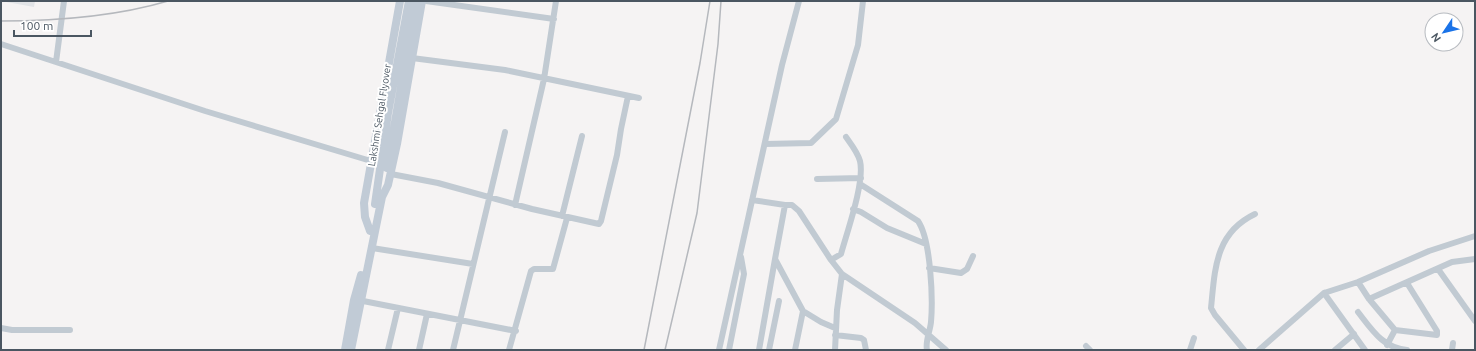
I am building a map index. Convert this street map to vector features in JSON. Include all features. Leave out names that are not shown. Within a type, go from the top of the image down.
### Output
[{"type":"main road","points":[[370,231],[365,217],[364,203],[400,1]]},
{"type":"main road","name":"Lakshmi Sehgal Flyover","points":[[358,300],[370,231],[385,177],[388,113],[409,1]]},
{"type":"main road","name":"Lakshmi Sehgal Flyover","points":[[358,300],[372,248],[416,1]]},
{"type":"main road","points":[[385,177],[412,58],[422,1]]},
{"type":"main road","points":[[345,350],[358,300]]},
{"type":"main road","points":[[352,350],[358,300]]},
{"type":"street","points":[[56,62],[64,1]]},
{"type":"street","points":[[426,1],[554,19]]},
{"type":"street","points":[[515,205],[544,79],[556,1]]},
{"type":"street","points":[[719,350],[752,200],[799,1]]},
{"type":"street","points":[[765,144],[812,143],[835,121],[858,45],[863,1]]},
{"type":"street","points":[[1,44],[205,111],[371,161]]},
{"type":"street","points":[[412,58],[505,70],[639,98]]},
{"type":"street","points":[[385,177],[438,184],[515,205],[597,224],[602,221],[617,155],[620,129],[628,96]]},
{"type":"street","points":[[452,350],[505,132]]},
{"type":"street","points":[[509,350],[516,331],[531,271],[534,269],[552,269],[565,217],[582,136]]},
{"type":"street","points":[[831,260],[841,254],[861,181],[859,158],[846,137]]},
{"type":"street","points":[[817,179],[861,181],[918,221],[926,244],[932,305],[927,350]]},
{"type":"street","points":[[752,200],[792,205],[799,211],[842,274],[915,323],[946,350]]},
{"type":"street","points":[[759,350],[785,204]]},
{"type":"street","points":[[853,209],[861,212],[887,228],[926,244]]},
{"type":"street","points":[[1244,350],[1211,308],[1219,253],[1230,232],[1236,226],[1255,214]]},
{"type":"street","points":[[1259,350],[1324,293],[1358,282],[1429,251],[1475,236]]},
{"type":"street","points":[[372,248],[473,264]]},
{"type":"street","points":[[729,350],[744,274],[740,254]]},
{"type":"street","points":[[929,268],[961,273],[967,269],[973,256]]},
{"type":"street","points":[[775,259],[803,311],[821,322],[836,328]]},
{"type":"street","points":[[1369,299],[1452,262],[1475,259]]},
{"type":"street","points":[[1438,269],[1475,321]]},
{"type":"street","points":[[835,350],[835,335],[842,274]]},
{"type":"street","points":[[1358,282],[1369,299],[1395,330],[1435,336],[1438,334]]},
{"type":"street","points":[[1407,283],[1438,334],[1445,337]]},
{"type":"street","points":[[1324,293],[1365,350]]},
{"type":"street","points":[[358,300],[516,331]]},
{"type":"street","points":[[769,350],[779,301]]},
{"type":"street","points":[[388,350],[398,308]]},
{"type":"street","points":[[795,350],[803,311]]},
{"type":"street","points":[[1358,312],[1378,338],[1387,345],[1396,349],[1407,350]]},
{"type":"street","points":[[419,350],[428,314]]},
{"type":"street","points":[[1,328],[12,330],[70,330]]},
{"type":"street","points":[[1387,345],[1395,330]]},
{"type":"street","points":[[1335,350],[1354,334]]},
{"type":"street","points":[[835,335],[861,338],[864,340],[866,350]]},
{"type":"street","points":[[1190,350],[1194,338]]},
{"type":"shaded area","points":[[1,1],[35,1],[34,7]]},
{"type":"railway","points":[[1,21],[85,17],[127,11],[168,1]]},
{"type":"railway","points":[[644,350],[700,63],[710,1]]},
{"type":"railway","points":[[665,350],[697,213],[718,44],[721,1]]}]
